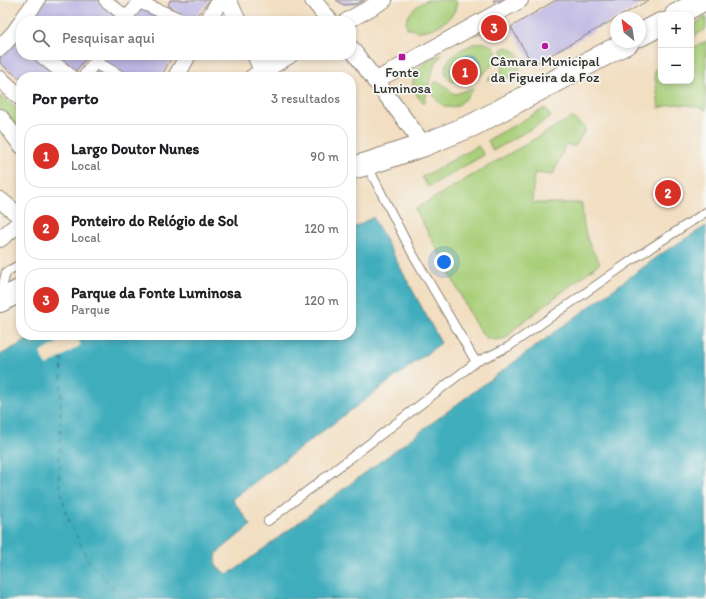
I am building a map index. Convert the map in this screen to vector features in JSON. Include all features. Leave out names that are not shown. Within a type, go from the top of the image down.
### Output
[{"type":"main road","points":[[681,12],[703,0]]},
{"type":"main road","points":[[646,32],[658,26]]},
{"type":"main road","points":[[359,166],[424,145],[473,125],[617,48]]},
{"type":"main road","points":[[0,301],[16,293]]},
{"type":"street","points":[[28,16],[37,0]]},
{"type":"street","points":[[105,0],[122,16]]},
{"type":"street","points":[[211,16],[220,0]]},
{"type":"street","points":[[228,0],[236,16]]},
{"type":"street","points":[[313,0],[326,16]]},
{"type":"street","points":[[356,16],[384,0]]},
{"type":"street","points":[[376,81],[520,0]]},
{"type":"street","points":[[127,16],[139,2],[172,16]]},
{"type":"street","points":[[0,48],[16,33]]},
{"type":"street","points":[[356,55],[424,145]]},
{"type":"street","points":[[48,60],[64,72]]},
{"type":"street","points":[[88,72],[97,60]]},
{"type":"street","points":[[99,60],[114,72]]},
{"type":"street","points":[[179,72],[185,60]]},
{"type":"street","points":[[256,60],[259,72]]},
{"type":"street","points":[[264,72],[282,60]]},
{"type":"street","points":[[0,79],[16,93]]},
{"type":"street","points":[[0,117],[16,138]]},
{"type":"street","points":[[0,200],[16,213]]},
{"type":"street","points":[[0,239],[16,226]]},
{"type":"lane","points":[[359,166],[476,362]]},
{"type":"lane","points":[[268,521],[476,362],[508,347],[635,258],[706,212]]},
{"type":"lane","points":[[0,297],[6,272],[16,267]]},
{"type":"green space","points":[[427,0],[455,0],[457,3],[451,16],[438,26],[422,31],[407,28],[406,21],[412,11]]},
{"type":"green space","points":[[706,17],[706,29],[694,36],[694,24]]},
{"type":"green space","points":[[504,21],[507,37],[495,31],[473,35],[495,22]]},
{"type":"green space","points":[[706,41],[706,110],[695,106],[675,104],[659,108],[654,70],[658,68],[658,84],[694,84],[694,47]]},
{"type":"green space","points":[[482,42],[493,46],[496,50],[496,57],[491,66],[483,74],[469,81],[450,81],[446,76],[445,70],[448,61],[452,56],[462,49]]},
{"type":"green space","points":[[507,47],[520,56],[521,65],[518,71],[508,78],[487,80],[502,70],[502,48]]},
{"type":"green space","points":[[442,54],[437,60],[432,72],[424,103],[417,95],[413,87],[415,74],[426,62]]},
{"type":"green space","points":[[436,82],[444,85],[455,94],[474,88],[460,104],[454,107],[449,107],[439,103],[433,94],[433,85]]},
{"type":"green space","points":[[0,96],[16,108],[16,130],[0,108]]},
{"type":"green space","points":[[545,108],[551,117],[493,151],[488,140]]},
{"type":"green space","points":[[572,117],[586,129],[575,146],[565,145],[553,175],[534,173],[532,203],[582,203],[583,221],[586,235],[591,248],[600,263],[515,328],[506,338],[496,340],[486,338],[474,322],[442,258],[415,209]]},
{"type":"green space","points":[[478,146],[484,155],[428,187],[422,177]]},
{"type":"water","points":[[470,54],[478,57],[481,65],[478,73],[470,76],[462,73],[459,65],[462,57]]},
{"type":"water","points":[[373,217],[441,343],[232,499],[251,525],[217,553],[215,563],[218,568],[227,574],[235,570],[664,252],[706,226],[706,599],[0,599],[0,355],[28,340],[356,340],[356,226]]},
{"type":"pier","points":[[62,340],[78,340],[81,345],[47,366],[40,353]]},
{"type":"building","points":[[42,0],[99,0],[120,16],[31,16]]},
{"type":"building","points":[[170,0],[210,0],[196,16],[184,16],[168,6]]},
{"type":"building","points":[[336,0],[364,0],[356,4],[344,5]]},
{"type":"building","points":[[493,0],[503,0],[496,4]]},
{"type":"building","name":"Câmara Municipal da Figueira da Foz","points":[[556,0],[649,0],[628,12],[610,12],[610,22],[533,65],[511,27]]},
{"type":"building","points":[[146,7],[164,16],[133,16],[137,10]]},
{"type":"building","points":[[16,40],[16,60],[42,60],[57,72],[16,72],[16,75],[0,63],[0,53]]},
{"type":"building","points":[[54,60],[85,60],[75,72],[70,72]]},
{"type":"building","points":[[170,60],[164,72],[117,72],[100,61]]},
{"type":"building","points":[[96,67],[104,72],[92,72]]},
{"type":"ferry route","points":[[62,357],[59,481],[66,514],[88,560],[124,599]]},
{"type":"place","name":"Parque da Fonte Luminosa","points":[[494,28]]},
{"type":"place","name":"Câmara Municipal da Figueira da Foz","points":[[545,46]]},
{"type":"place","name":"Fonte Luminosa","points":[[402,57]]},
{"type":"place","name":"Largo Doutor Nunes","points":[[465,72]]},
{"type":"place","name":"Ponteiro do Relógio de Sol","points":[[668,193]]}]
